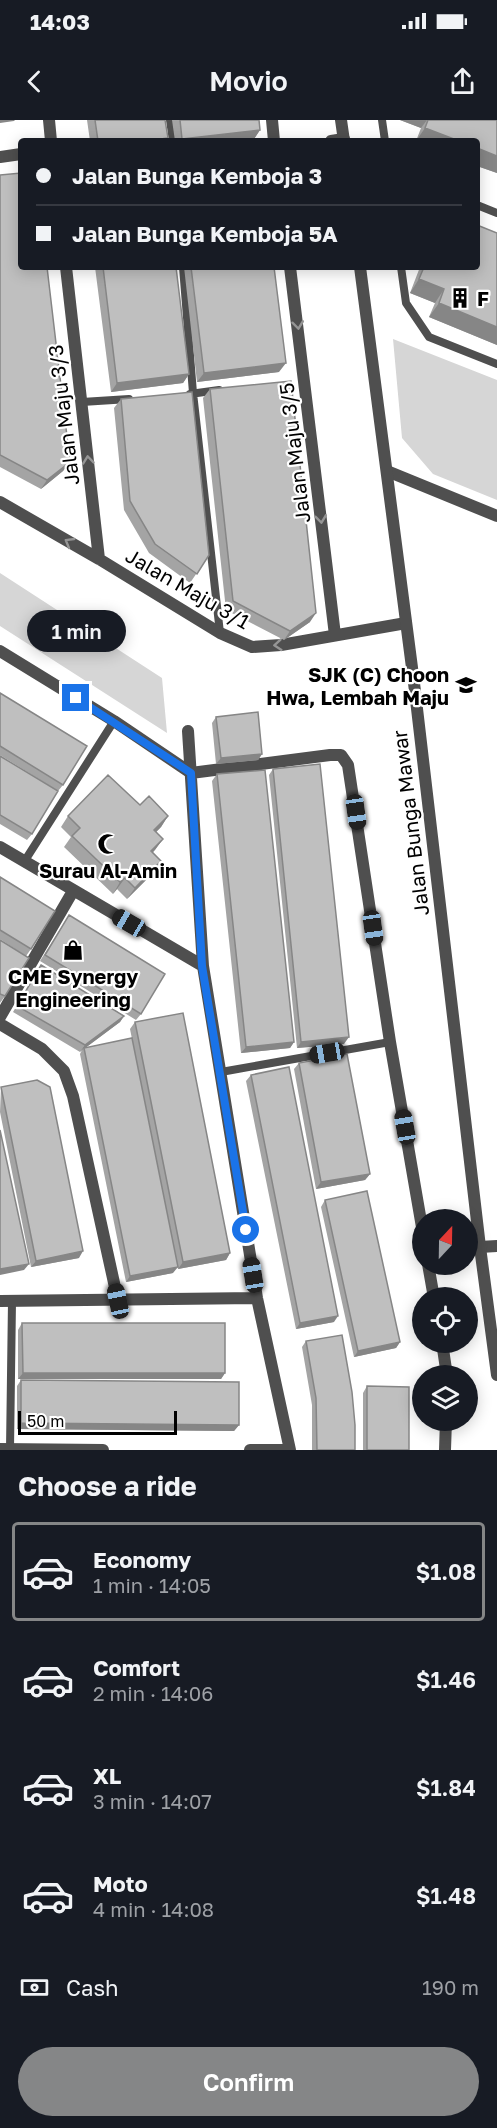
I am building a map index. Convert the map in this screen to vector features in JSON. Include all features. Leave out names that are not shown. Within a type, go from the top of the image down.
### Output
[{"type":"street","points":[[49,120],[51,138]]},
{"type":"street","points":[[272,120],[274,138]]},
{"type":"street","points":[[340,138],[341,120]]},
{"type":"street","points":[[0,156],[18,154]]},
{"type":"street","name":"Jalan Maju 3/3","points":[[66,270],[99,559]]},
{"type":"street","name":"Jalan Maju 3/5","points":[[290,270],[299,380],[335,635]]},
{"type":"street","name":"Jalan Bunga Mawar","points":[[360,270],[406,624],[497,1375]]},
{"type":"street","points":[[387,471],[497,516]]},
{"type":"street","name":"Jalan Maju 3/1","points":[[0,502],[220,633],[252,646],[281,645],[406,624]]},
{"type":"street","points":[[0,651],[114,721],[191,773],[341,755],[348,765],[390,1042],[419,1209]]},
{"type":"street","points":[[188,731],[202,966],[257,1298],[290,1450],[250,1450]]},
{"type":"street","points":[[0,847],[202,966]]},
{"type":"street","points":[[0,1017],[73,891]]},
{"type":"street","points":[[0,1024],[42,1049],[64,1071],[73,1096],[118,1301]]},
{"type":"street","points":[[480,1246],[497,1246]]},
{"type":"street","points":[[6,1301],[257,1298]]},
{"type":"street","points":[[445,1450],[446,1431]]},
{"type":"street","points":[[5,1449],[103,1450]]},
{"type":"lane","points":[[170,120],[173,138]]},
{"type":"lane","points":[[382,120],[385,138]]},
{"type":"lane","points":[[480,206],[497,213]]},
{"type":"lane","points":[[183,270],[193,393],[220,633]]},
{"type":"lane","points":[[401,270],[406,303],[429,337],[497,364]]},
{"type":"lane","points":[[182,394],[226,389]]},
{"type":"lane","points":[[82,402],[137,398]]},
{"type":"lane","points":[[24,862],[114,721]]},
{"type":"lane","points":[[220,1072],[390,1042]]},
{"type":"lane","points":[[5,1449],[6,1301]]},
{"type":"shaded area","points":[[393,339],[497,380],[497,500],[433,474],[402,438]]},
{"type":"shaded area","points":[[0,573],[162,678],[167,733],[0,626]]},
{"type":"building","points":[[95,120],[165,120],[168,138],[98,138]]},
{"type":"building","points":[[180,120],[259,120],[260,130],[182,138]]},
{"type":"building","points":[[428,120],[497,120],[497,156],[480,149],[480,138],[451,138],[425,128]]},
{"type":"building","points":[[18,173],[18,270],[47,270],[70,462],[47,480],[0,455],[0,175]]},
{"type":"building","name":"F","points":[[480,226],[497,233],[497,327],[439,303],[444,289],[419,279],[423,270],[480,270]]},
{"type":"building","points":[[103,270],[176,270],[189,374],[117,383]]},
{"type":"building","points":[[191,270],[274,270],[286,363],[204,373]]},
{"type":"building","points":[[291,381],[316,613],[290,631],[233,601],[210,389]]},
{"type":"building","points":[[192,392],[209,555],[197,574],[155,544],[130,501],[121,399]]},
{"type":"building","points":[[0,693],[87,746],[63,785],[0,746]]},
{"type":"building","points":[[258,712],[262,754],[221,758],[216,717]]},
{"type":"building","points":[[0,756],[58,791],[32,834],[0,815]]},
{"type":"building","points":[[320,764],[349,1037],[301,1042],[273,769]]},
{"type":"building","points":[[265,770],[294,1042],[246,1047],[217,774]]},
{"type":"building","name":"Surau Al-Amin","points":[[108,775],[140,805],[149,796],[168,816],[154,830],[163,839],[151,851],[161,861],[135,888],[125,878],[120,882],[72,836],[80,828],[68,816]]},
{"type":"building","points":[[0,877],[55,911],[31,949],[0,930]]},
{"type":"building","points":[[69,915],[165,974],[141,1014],[45,955]]},
{"type":"building","points":[[0,940],[29,958],[5,996],[0,994]]},
{"type":"building","points":[[41,965],[124,1016],[85,1045],[17,1006]]},
{"type":"building","points":[[183,1013],[230,1253],[183,1262],[135,1022]]},
{"type":"building","points":[[132,1038],[178,1267],[130,1276],[84,1048]]},
{"type":"building","points":[[347,1054],[370,1174],[321,1182],[299,1063]]},
{"type":"building","points":[[289,1067],[338,1316],[300,1323],[251,1075]]},
{"type":"building","points":[[37,1080],[50,1087],[83,1251],[36,1261],[1,1087]]},
{"type":"building","points":[[0,1130],[29,1264],[0,1269]]},
{"type":"building","points":[[367,1191],[400,1342],[358,1351],[325,1200]]},
{"type":"building","points":[[22,1323],[225,1323],[225,1373],[23,1373]]},
{"type":"building","points":[[342,1335],[352,1392],[355,1450],[317,1450],[316,1398],[306,1341]]},
{"type":"building","points":[[21,1380],[239,1382],[239,1425],[21,1423]]},
{"type":"building","points":[[367,1386],[409,1387],[409,1450],[367,1450]]},
{"type":"place","name":"F","points":[[460,298]]},
{"type":"place","name":"SJK (C) Choon Hwa, Lembah Maju","points":[[466,685]]},
{"type":"place","name":"Surau Al-Amin","points":[[108,844]]},
{"type":"place","name":"CME Synergy Engineering","points":[[73,950]]},
{"type":"route","points":[[76,698],[191,773],[202,966],[246,1230]]}]
